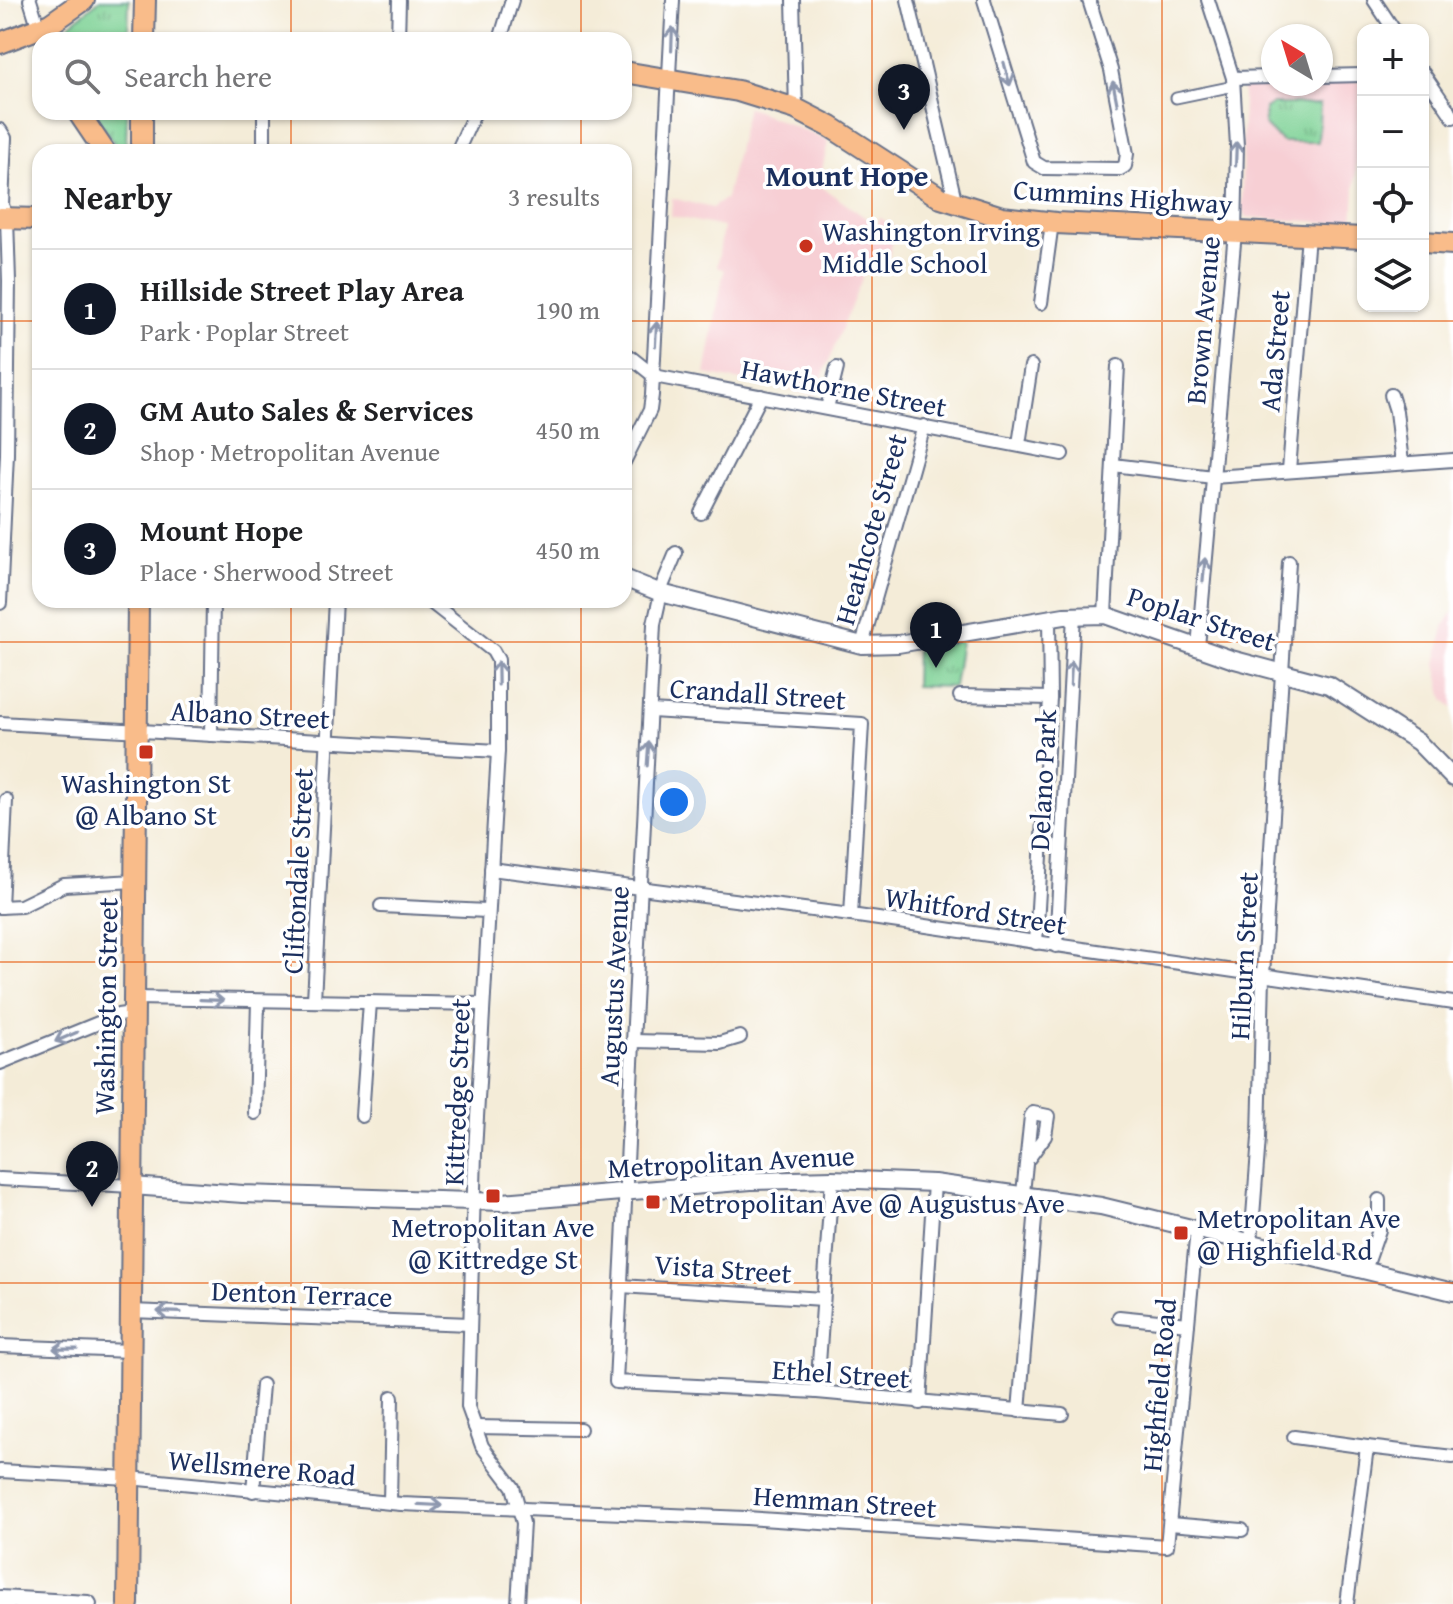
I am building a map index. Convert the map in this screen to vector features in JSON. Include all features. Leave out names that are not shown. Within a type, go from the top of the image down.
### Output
[{"type":"main road","points":[[44,32],[84,0]]},
{"type":"main road","points":[[144,32],[145,0]]},
{"type":"main road","points":[[0,43],[32,36]]},
{"type":"main road","name":"Cummins Highway","points":[[632,73],[738,91],[796,109],[831,127],[905,178],[956,204],[1002,217],[1052,223],[1357,238]]},
{"type":"main road","points":[[84,120],[101,144]]},
{"type":"main road","points":[[139,144],[141,120]]},
{"type":"main road","points":[[4,218],[32,219]]},
{"type":"main road","points":[[1429,242],[1453,244]]},
{"type":"main road","name":"Washington Street","points":[[128,1604],[138,608]]},
{"type":"street","points":[[30,0],[41,32]]},
{"type":"street","points":[[398,32],[399,0]]},
{"type":"street","points":[[502,32],[512,0]]},
{"type":"street","points":[[632,446],[650,410],[654,376],[673,0]]},
{"type":"street","points":[[793,0],[796,109]]},
{"type":"street","points":[[908,0],[956,204]]},
{"type":"street","points":[[984,0],[1034,162],[1044,168],[1120,169],[1125,166],[1127,154],[1111,70],[1089,0]]},
{"type":"street","name":"Brown Avenue","points":[[1198,647],[1235,232],[1234,82],[1208,0]]},
{"type":"street","points":[[1374,0],[1390,24]]},
{"type":"street","points":[[1333,76],[1357,75]]},
{"type":"street","points":[[1176,98],[1234,82],[1261,79]]},
{"type":"street","points":[[1429,82],[1453,117]]},
{"type":"street","points":[[264,120],[264,144]]},
{"type":"street","points":[[461,144],[471,120]]},
{"type":"street","points":[[0,130],[5,138],[2,205],[7,454],[0,603]]},
{"type":"street","points":[[1041,303],[1052,223]]},
{"type":"street","name":"Ada Street","points":[[1289,470],[1308,235]]},
{"type":"street","name":"Hawthorne Street","points":[[632,358],[654,376],[1062,454]]},
{"type":"street","points":[[1019,444],[1031,366]]},
{"type":"street","points":[[1105,615],[1118,366]]},
{"type":"street","points":[[827,408],[837,368]]},
{"type":"street","points":[[1391,395],[1402,463]]},
{"type":"street","points":[[701,513],[761,396]]},
{"type":"street","name":"Heathcote Street","points":[[862,645],[924,426]]},
{"type":"street","points":[[1113,465],[1213,477],[1453,460]]},
{"type":"street","name":"Augustus Avenue","points":[[616,1382],[654,624],[661,593],[676,553]]},
{"type":"street","name":"Hilburn Street","points":[[1251,1242],[1259,1138],[1263,975],[1273,860],[1280,673],[1289,562]]},
{"type":"street","name":"Poplar Street","points":[[632,581],[661,593],[862,645],[898,644],[1049,618],[1105,615],[1280,673],[1329,685],[1418,742],[1453,778]]},
{"type":"street","points":[[211,735],[213,608]]},
{"type":"street","name":"Cliftondale Street","points":[[314,1000],[335,608]]},
{"type":"street","name":"Kittredge Street","points":[[438,608],[498,658],[498,751],[487,911],[466,1393],[482,1446],[513,1487],[520,1510],[523,1523],[518,1604]]},
{"type":"street","name":"Delano Park","points":[[1056,946],[1074,615]]},
{"type":"street","name":"Delano Park","points":[[1036,943],[1050,698],[1049,618]]},
{"type":"street","points":[[960,696],[1050,698]]},
{"type":"street","name":"Crandall Street","points":[[651,711],[862,724],[851,915]]},
{"type":"street","name":"Albano Street","points":[[0,723],[498,751]]},
{"type":"street","points":[[6,800],[1,907],[21,906],[64,885],[135,881]]},
{"type":"street","name":"Whitford Street","points":[[491,869],[851,915],[1453,1003]]},
{"type":"street","points":[[381,906],[487,911]]},
{"type":"street","points":[[0,1063],[133,1006],[314,1000],[483,1004]]},
{"type":"street","points":[[255,1113],[258,1001]]},
{"type":"street","points":[[362,1116],[370,1002]]},
{"type":"street","points":[[634,1041],[720,1043],[740,1037]]},
{"type":"street","points":[[1019,1411],[1030,1194],[1029,1158]]},
{"type":"street","name":"Metropolitan Avenue","points":[[0,1179],[243,1194],[476,1202],[751,1181],[832,1179],[934,1183],[1030,1194],[1197,1229],[1453,1292]]},
{"type":"street","points":[[817,1392],[832,1179]]},
{"type":"street","points":[[920,1403],[934,1183]]},
{"type":"street","points":[[1365,1270],[1379,1230],[1379,1200]]},
{"type":"street","name":"Highfield Road","points":[[1167,1546],[1197,1229]]},
{"type":"street","name":"Vista Street","points":[[621,1286],[823,1299]]},
{"type":"street","name":"Denton Terrace","points":[[131,1311],[470,1324]]},
{"type":"street","points":[[1119,1317],[1188,1324]]},
{"type":"street","points":[[0,1346],[130,1351]]},
{"type":"street","name":"Ethel Street","points":[[616,1382],[817,1392],[1062,1414]]},
{"type":"street","points":[[253,1491],[262,1385]]},
{"type":"street","points":[[390,1502],[392,1397]]},
{"type":"street","points":[[475,1427],[580,1429]]},
{"type":"street","points":[[1294,1437],[1453,1457]]},
{"type":"street","points":[[1347,1604],[1367,1447]]},
{"type":"street","name":"Wellsmere Road","points":[[0,1471],[129,1478],[253,1491],[520,1510]]},
{"type":"street","name":"Hemman Street","points":[[520,1510],[732,1517],[1167,1546]]},
{"type":"street","points":[[1170,1524],[1242,1530]]},
{"type":"street","points":[[0,1599],[88,1604]]},
{"type":"shaded area","points":[[1333,81],[1357,81],[1353,224],[1246,217],[1242,210],[1243,89],[1246,83],[1261,83],[1261,96],[1333,96]]},
{"type":"shaded area","name":"Washington Irving Middle School","points":[[747,107],[828,141],[819,185],[877,226],[879,217],[896,228],[886,268],[868,264],[815,395],[705,374],[724,270],[717,267],[723,227],[671,216],[672,198],[712,208],[726,198]]},
{"type":"shaded area","points":[[1453,612],[1453,708],[1444,699],[1436,664],[1444,626]]},
{"type":"green space","points":[[100,0],[129,0],[128,32],[65,32],[68,26]]},
{"type":"green space","points":[[1273,104],[1320,104],[1318,142],[1282,142],[1264,124],[1265,109]]},
{"type":"green space","points":[[98,120],[127,120],[126,144],[115,144]]},
{"type":"green space","points":[[961,641],[954,687],[915,686],[916,650]]},
{"type":"place","name":"Mount Hope","points":[[904,130]]},
{"type":"place","name":"Washington Irving Middle School","points":[[806,246]]},
{"type":"place","name":"Hillside Street Play Area","points":[[936,668]]},
{"type":"place","name":"Washington St @ Albano St","points":[[146,752]]},
{"type":"place","name":"Metropolitan Ave @ Kittredge St","points":[[493,1196]]},
{"type":"place","name":"Metropolitan Ave @ Augustus Ave","points":[[653,1202]]},
{"type":"place","name":"GM Auto Sales & Services","points":[[92,1207]]},
{"type":"place","name":"Metropolitan Ave @ Highfield Rd","points":[[1181,1233]]},
{"type":"district","name":"Mount Hope","points":[[847,175]]}]
